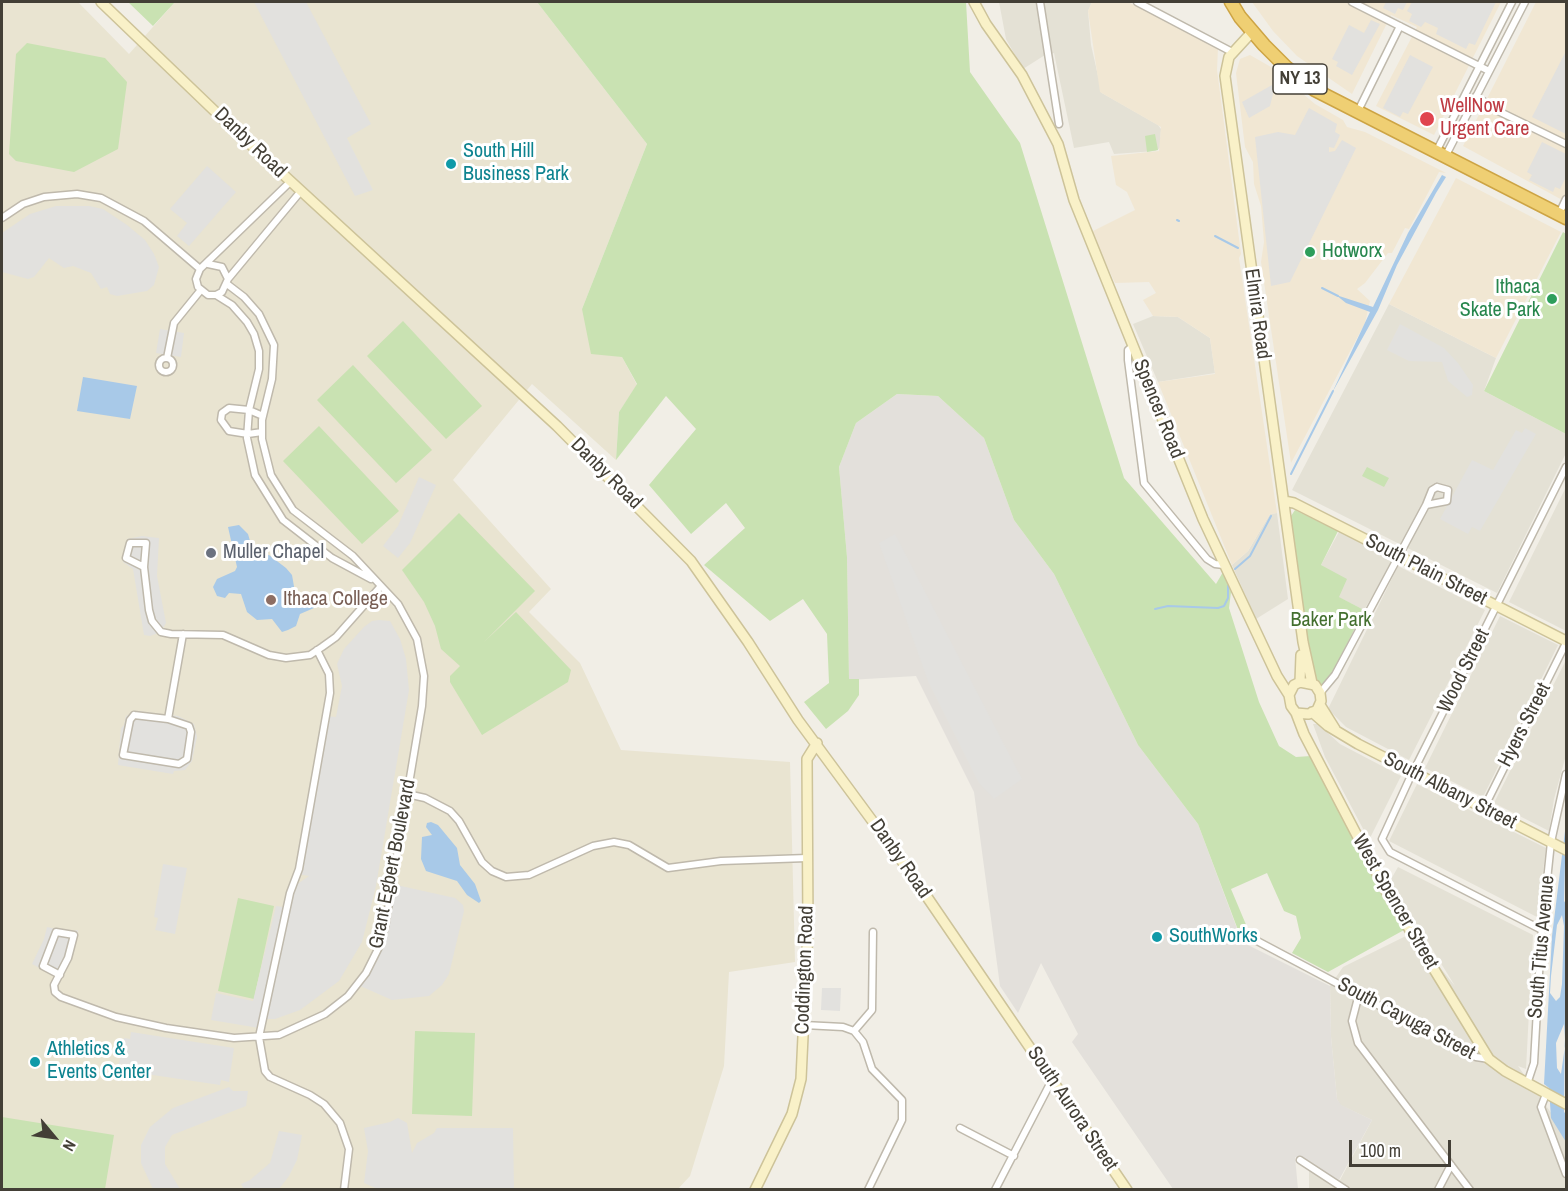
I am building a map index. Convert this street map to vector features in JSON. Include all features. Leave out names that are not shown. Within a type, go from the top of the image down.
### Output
[{"type":"highway","name":"NY 13","points":[[1231,2],[1252,32],[1298,77],[1357,113],[1563,216]]},
{"type":"street","name":"Danby Road","points":[[101,2],[290,182],[564,433],[691,561],[748,642],[798,720],[910,872],[1017,1029]]},
{"type":"street","name":"Spencer Road","points":[[974,2],[986,24],[1022,75],[1058,144],[1074,200],[1203,519],[1275,667],[1277,676],[1289,695]]},
{"type":"street","points":[[1040,2],[1059,124]]},
{"type":"street","points":[[1137,2],[1232,52],[1252,32]]},
{"type":"street","points":[[1353,2],[1489,71]]},
{"type":"street","points":[[1440,154],[1479,66],[1512,2]]},
{"type":"street","points":[[1440,154],[1476,96],[1525,2]]},
{"type":"street","points":[[1357,113],[1400,26]]},
{"type":"street","name":"Elmira Road","points":[[1232,52],[1225,70],[1226,93],[1303,642],[1312,683]]},
{"type":"street","points":[[1476,96],[1494,109],[1566,144]]},
{"type":"street","points":[[290,182],[200,270],[196,279],[200,291],[207,295],[222,292],[227,281],[301,191]]},
{"type":"street","points":[[2,218],[23,204],[44,197],[77,194],[101,198],[144,221],[200,270]]},
{"type":"street","points":[[1563,216],[1566,199]]},
{"type":"street","points":[[208,264],[222,267],[227,281]]},
{"type":"street","name":"Grant Egbert Boulevard","points":[[60,975],[43,966],[56,932],[74,935],[68,958],[60,975],[54,985],[57,994],[109,1015],[140,1024],[218,1036],[259,1037],[295,1030],[325,1014],[348,996],[366,973],[379,947],[385,927],[422,706],[422,661],[412,627],[398,604],[352,556],[293,510],[271,475],[264,454],[262,432],[263,416],[272,379],[274,345],[259,314],[227,281]]},
{"type":"street","points":[[167,358],[174,323],[200,291]]},
{"type":"street","name":"Grant Egbert Boulevard","points":[[216,295],[232,305],[254,333],[259,369],[249,410],[248,434],[249,454],[255,475],[282,520],[332,558],[381,586]]},
{"type":"street","points":[[1133,346],[1128,351],[1128,360],[1144,483],[1208,559],[1215,564],[1224,565]]},
{"type":"street","points":[[262,432],[248,434],[229,431],[221,420],[222,413],[229,408],[249,410],[263,416]]},
{"type":"street","name":"Wood Street","points":[[1542,930],[1390,852],[1383,845],[1385,829],[1566,467]]},
{"type":"street","name":"South Plain Street","points":[[1284,501],[1297,504],[1566,642]]},
{"type":"street","points":[[1320,693],[1330,683],[1426,505]]},
{"type":"street","points":[[144,567],[126,558],[130,543],[146,543],[144,567],[152,621],[162,632],[223,635],[269,655],[286,658],[300,658],[336,637],[381,586]]},
{"type":"street","points":[[168,719],[183,634]]},
{"type":"street","name":"Elmira Road","points":[[1297,683],[1303,642]]},
{"type":"street","name":"Hyers Street","points":[[1484,808],[1566,642]]},
{"type":"street","points":[[317,650],[329,674],[330,693],[299,869],[290,893],[259,1037],[265,1071],[270,1077],[310,1095],[324,1104],[340,1122],[349,1149],[344,1190]]},
{"type":"street","name":"Spencer Road","points":[[1275,667],[1297,683]]},
{"type":"street","points":[[1289,695],[1297,683],[1312,683],[1320,693],[1320,705],[1310,713],[1296,713]]},
{"type":"street","name":"West Spencer Street","points":[[1289,695],[1290,703],[1308,741],[1386,891],[1489,1059]]},
{"type":"street","name":"South Albany Street","points":[[1320,705],[1335,729]]},
{"type":"street","name":"South Albany Street","points":[[1310,713],[1335,729],[1559,846]]},
{"type":"street","name":"West Spencer Street","points":[[1308,741],[1310,713]]},
{"type":"street","points":[[134,716],[168,719],[189,726],[191,732],[188,759],[179,764],[123,755],[130,720],[134,716]]},
{"type":"street","name":"Coddington Road","points":[[755,1190],[797,1100],[801,1079],[808,929],[807,759],[817,743]]},
{"type":"street","name":"South Titus Avenue","points":[[1527,1084],[1534,1063],[1542,930],[1559,846],[1566,774]]},
{"type":"street","points":[[407,794],[425,798],[450,811],[459,821],[482,862],[492,871],[506,877],[529,875],[593,846],[614,842],[629,845],[668,868],[721,861],[807,858]]},
{"type":"street","points":[[854,1031],[872,1010],[873,932]]},
{"type":"street","name":"South Cayuga Street","points":[[1244,934],[1476,1057],[1489,1059],[1527,1084],[1566,1104]]},
{"type":"street","points":[[1359,994],[1352,1021],[1358,1043],[1470,1190]]},
{"type":"street","points":[[804,1025],[843,1027],[854,1031],[863,1042],[872,1069],[898,1095],[904,1109],[897,1132],[868,1190]]},
{"type":"street","name":"South Aurora Street","points":[[1017,1029],[1127,1190]]},
{"type":"street","points":[[995,1190],[1052,1080]]},
{"type":"street","points":[[1546,1094],[1541,1107],[1566,1174]]},
{"type":"street","points":[[960,1128],[1014,1156]]},
{"type":"street","points":[[1300,1160],[1346,1190]]},
{"type":"street","points":[[1438,1190],[1451,1165]]},
{"type":"shaded area","name":"Ithaca College","points":[[4,2],[78,2],[129,54],[175,2],[537,2],[647,144],[582,309],[622,357],[637,385],[619,412],[616,460],[532,384],[453,480],[551,589],[529,612],[580,663],[621,750],[790,762],[795,962],[729,972],[724,1066],[690,1176],[678,1189],[2,1189],[2,4]]},
{"type":"shaded area","points":[[254,2],[306,2],[371,124],[347,138],[373,190],[355,196]]},
{"type":"shaded area","points":[[999,2],[1092,2],[1088,11],[1091,45],[1102,93],[1158,125],[1161,129],[1160,148],[1155,151],[1114,154],[1109,142],[1074,148],[1054,53],[1045,55],[1023,69],[1006,39]]},
{"type":"shaded area","points":[[1092,2],[1128,2],[1218,48],[1217,70],[1241,254],[1239,258],[1277,513],[1270,514],[1248,551],[1232,565],[1158,382],[1215,374],[1210,338],[1178,317],[1153,316],[1143,300],[1156,293],[1149,282],[1115,283],[1091,232],[1135,210],[1127,192],[1116,185],[1111,156],[1159,151],[1161,127],[1100,92],[1088,11]]},
{"type":"shaded area","points":[[1252,2],[1501,2],[1434,135],[1376,106],[1417,27],[1391,15],[1352,94],[1297,56],[1273,31]]},
{"type":"shaded area","points":[[1386,2],[1407,2],[1403,10],[1398,8],[1395,14],[1383,8]]},
{"type":"shaded area","points":[[1412,2],[1496,2],[1475,45],[1469,43],[1466,49],[1436,34],[1438,28],[1425,22],[1421,27],[1409,21],[1412,14],[1407,11]]},
{"type":"shaded area","points":[[1536,2],[1566,2],[1566,202],[1463,146]]},
{"type":"shaded area","points":[[1371,20],[1380,24],[1352,75],[1336,66],[1338,62],[1332,59],[1349,25],[1364,33]]},
{"type":"shaded area","points":[[1566,51],[1566,134],[1532,117]]},
{"type":"shaded area","points":[[1250,55],[1271,67],[1315,104],[1343,120],[1347,127],[1365,132],[1446,173],[1439,172],[1409,229],[1405,228],[1392,253],[1388,253],[1365,283],[1357,289],[1370,301],[1365,323],[1291,463],[1261,262],[1264,242],[1261,206],[1254,184],[1253,162],[1245,147],[1236,73],[1240,59]]},
{"type":"shaded area","points":[[1410,55],[1433,67],[1408,114],[1403,112],[1400,117],[1383,108]]},
{"type":"shaded area","points":[[1272,85],[1274,90],[1270,106],[1249,118],[1242,102]]},
{"type":"shaded area","points":[[1309,108],[1337,124],[1335,132],[1340,135],[1334,148],[1329,147],[1329,152],[1335,151],[1342,140],[1356,148],[1290,282],[1271,286],[1255,137],[1278,132],[1295,135]]},
{"type":"shaded area","points":[[1542,142],[1566,154],[1566,177],[1560,189],[1555,187],[1553,192],[1529,180],[1532,175],[1527,172]]},
{"type":"shaded area","points":[[207,166],[236,192],[189,246],[177,236],[187,223],[170,209]]},
{"type":"shaded area","points":[[1456,178],[1561,232],[1496,358],[1389,304]]},
{"type":"shaded area","points":[[56,206],[89,206],[103,209],[127,225],[145,240],[154,254],[159,267],[154,285],[147,291],[117,296],[110,294],[107,287],[101,289],[91,273],[73,266],[64,268],[49,258],[34,277],[28,279],[2,272],[2,233],[30,214]]},
{"type":"shaded area","points":[[1389,304],[1496,358],[1484,391],[1566,434],[1566,453],[1497,593],[1292,490]]},
{"type":"shaded area","points":[[1153,316],[1178,317],[1210,338],[1215,373],[1158,382],[1133,324]]},
{"type":"shaded area","points":[[1400,324],[1444,348],[1473,385],[1472,395],[1467,397],[1448,381],[1442,362],[1409,361],[1387,350]]},
{"type":"shaded area","points":[[160,329],[184,333],[181,357],[156,353]]},
{"type":"shaded area","name":"SouthWorks","points":[[897,394],[938,396],[984,438],[1014,520],[1054,574],[1138,745],[1198,824],[1242,942],[1330,986],[1331,1037],[1337,1099],[1341,1105],[1372,1120],[1339,1180],[1295,1157],[1298,1189],[1173,1189],[1072,1042],[1078,1034],[1041,963],[1018,1013],[1000,986],[974,792],[916,676],[849,680],[847,557],[839,467],[856,423]]},
{"type":"shaded area","points":[[1525,428],[1536,434],[1480,531],[1472,527],[1468,534],[1440,519],[1472,460],[1493,470],[1516,430],[1522,433]]},
{"type":"shaded area","points":[[419,477],[436,485],[410,543],[398,558],[383,546],[398,526]]},
{"type":"shaded area","points":[[1566,487],[1566,631],[1509,602]]},
{"type":"shaded area","points":[[1277,513],[1288,599],[1256,619],[1232,565],[1248,551],[1270,514]]},
{"type":"shaded area","points":[[1341,528],[1396,556],[1364,610],[1338,597],[1321,565]]},
{"type":"shaded area","points":[[895,534],[1022,779],[994,799],[979,783],[928,681],[879,543]]},
{"type":"shaded area","points":[[142,536],[159,538],[157,576],[166,623],[161,632],[150,636],[144,635],[133,569],[123,562],[127,539]]},
{"type":"shaded area","points":[[1398,566],[1485,610],[1409,760],[1346,727],[1328,709]]},
{"type":"shaded area","points":[[1500,616],[1558,645],[1483,797],[1425,768]]},
{"type":"shaded area","points":[[372,621],[390,621],[400,639],[406,659],[409,690],[376,886],[362,942],[339,981],[300,1010],[275,1019],[266,1019],[265,1029],[211,1020],[216,993],[253,1001],[276,906],[290,908],[296,885],[309,876],[297,874],[325,716],[336,717],[342,686],[337,664],[344,649],[364,627]]},
{"type":"shaded area","points":[[1566,660],[1566,755],[1554,799],[1549,831],[1494,803]]},
{"type":"shaded area","points":[[137,711],[178,716],[194,724],[197,737],[192,761],[185,770],[174,771],[173,774],[118,765],[121,728],[126,716]]},
{"type":"shaded area","points":[[1313,724],[1318,724],[1340,744],[1401,776],[1369,840],[1325,757]]},
{"type":"shaded area","points":[[1417,784],[1546,848],[1537,917],[1389,841]]},
{"type":"shaded area","points":[[163,864],[187,868],[175,934],[155,930],[158,918],[154,917]]},
{"type":"shaded area","points":[[1398,867],[1533,935],[1526,1069],[1518,1066],[1566,1134],[1566,1189],[1309,1190],[1309,1166],[1340,1180],[1372,1120],[1340,1105],[1337,1099],[1331,1037],[1330,986],[1343,967],[1412,933],[1455,986],[1390,881]]},
{"type":"shaded area","points":[[392,884],[455,898],[463,905],[464,911],[449,974],[442,985],[429,996],[392,1000],[358,985],[379,947]]},
{"type":"shaded area","points":[[47,927],[69,932],[78,930],[72,957],[60,979],[32,964]]},
{"type":"shaded area","points":[[822,988],[841,988],[840,1011],[821,1010]]},
{"type":"shaded area","points":[[131,1032],[234,1048],[229,1082],[221,1080],[220,1085],[126,1071],[126,1065],[119,1064],[124,1038],[130,1039]]},
{"type":"shaded area","points":[[229,1087],[233,1091],[248,1091],[246,1106],[172,1135],[165,1147],[165,1164],[180,1189],[153,1189],[141,1163],[141,1145],[150,1127],[173,1108]]},
{"type":"shaded area","points":[[398,1118],[407,1123],[412,1153],[417,1143],[434,1133],[437,1128],[513,1128],[514,1189],[380,1190],[364,1183],[368,1151],[364,1128]]},
{"type":"shaded area","points":[[279,1131],[302,1135],[297,1160],[289,1176],[279,1189],[244,1189],[241,1184],[250,1180],[270,1163]]},
{"type":"green space","points":[[128,2],[175,2],[153,26]]},
{"type":"green space","points":[[537,2],[966,2],[970,72],[1020,143],[1124,478],[1216,584],[1223,572],[1231,592],[1229,608],[1259,702],[1279,746],[1296,757],[1311,756],[1404,930],[1328,972],[1292,953],[1301,938],[1296,916],[1284,911],[1267,873],[1231,889],[1247,927],[1238,930],[1198,824],[1138,745],[1054,574],[1014,520],[984,438],[938,396],[897,394],[856,423],[839,467],[847,557],[849,679],[859,679],[859,695],[848,711],[826,729],[804,702],[829,683],[827,634],[803,599],[770,621],[704,565],[745,528],[726,503],[691,534],[649,485],[696,429],[666,396],[616,460],[619,412],[637,384],[622,357],[591,354],[582,309],[647,144]]},
{"type":"green space","points":[[27,43],[105,58],[127,82],[118,149],[74,172],[16,161],[9,154],[16,54]]},
{"type":"green space","points":[[1155,134],[1158,150],[1147,152],[1145,136]]},
{"type":"green space","points":[[1563,232],[1566,234],[1566,434],[1484,391]]},
{"type":"green space","points":[[403,321],[482,406],[446,439],[367,356]]},
{"type":"green space","points":[[353,365],[432,450],[396,483],[317,400]]},
{"type":"green space","points":[[319,426],[399,511],[362,544],[283,461]]},
{"type":"green space","points":[[1367,467],[1389,478],[1384,487],[1362,476]]},
{"type":"green space","name":"Baker Park","points":[[1295,510],[1338,531],[1321,565],[1347,579],[1339,597],[1364,610],[1331,676],[1321,688],[1312,676],[1291,516]]},
{"type":"green space","points":[[459,513],[535,591],[484,642],[516,612],[571,670],[568,682],[482,735],[450,682],[450,676],[460,666],[441,649],[435,626],[424,602],[402,570]]},
{"type":"green space","points":[[238,898],[274,906],[254,999],[218,991]]},
{"type":"green space","points":[[415,1031],[475,1033],[472,1116],[412,1114]]},
{"type":"green space","points":[[2,1117],[114,1135],[105,1189],[2,1189]]},
{"type":"water","points":[[1442,175],[1446,177],[1397,265],[1378,310],[1332,393],[1370,312],[1346,303],[1336,295],[1373,307],[1408,233]]},
{"type":"water","points":[[83,377],[137,386],[130,419],[77,411]]},
{"type":"water","points":[[239,525],[248,534],[252,548],[258,554],[269,555],[292,575],[296,598],[312,594],[317,598],[314,608],[300,614],[296,626],[282,632],[272,619],[257,620],[247,612],[241,594],[229,593],[225,598],[217,596],[213,587],[217,579],[235,571],[237,567],[228,527]]},
{"type":"water","points":[[427,823],[438,825],[457,848],[460,865],[475,884],[481,901],[479,903],[467,895],[457,881],[426,871],[421,859],[422,837],[432,835],[426,827]]},
{"type":"water","points":[[1566,823],[1565,1039],[1564,1024],[1556,1043],[1557,1068],[1561,1074],[1565,1049],[1566,1142],[1551,1118],[1549,1088],[1544,1084],[1552,936]],"holes":[[[1562,915],[1564,926],[1562,984],[1560,997],[1556,1001],[1550,993],[1551,976],[1557,925]]]},
{"type":"waterway","points":[[1215,236],[1238,248]]},
{"type":"waterway","points":[[1322,288],[1338,296]]},
{"type":"waterway","points":[[1291,474],[1333,391]]},
{"type":"waterway","points":[[1235,569],[1250,556],[1271,516]]},
{"type":"waterway","points":[[1155,609],[1168,606],[1218,608],[1224,606],[1228,598],[1228,586]]},
{"type":"place","name":"WellNow Urgent Care","points":[[1427,119]]},
{"type":"place","name":"South Hill Business Park","points":[[451,164]]},
{"type":"place","name":"Hotworx","points":[[1310,252]]},
{"type":"place","name":"Ithaca Skate Park","points":[[1552,299]]},
{"type":"place","name":"Muller Chapel","points":[[211,553]]},
{"type":"place","name":"Ithaca College","points":[[271,600]]},
{"type":"place","name":"SouthWorks","points":[[1157,937]]},
{"type":"place","name":"Athletics & Events Center","points":[[35,1062]]}]
